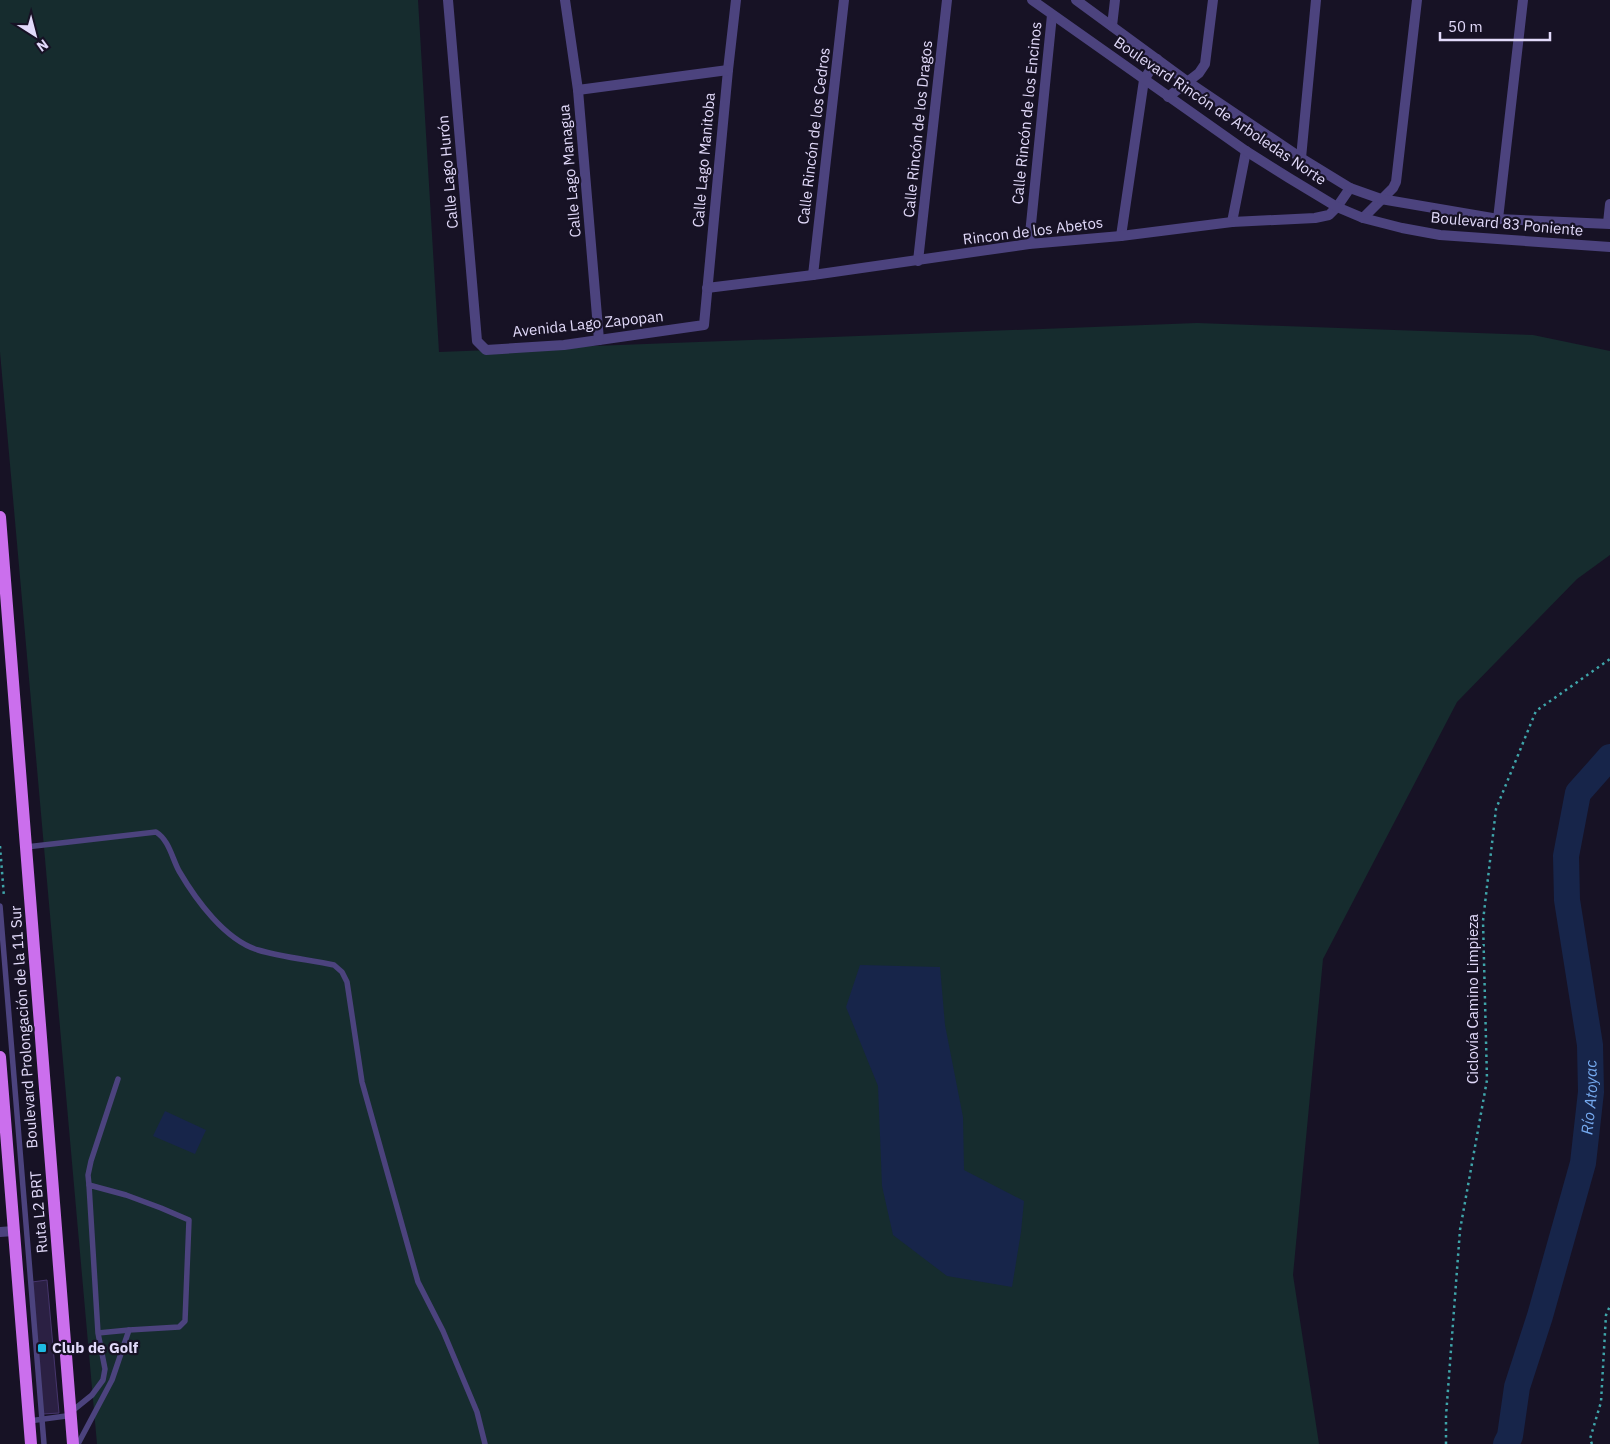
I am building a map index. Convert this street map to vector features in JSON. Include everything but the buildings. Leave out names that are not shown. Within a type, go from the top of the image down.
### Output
[{"type":"main road","name":"Boulevard Prolongación de la 11 Sur","points":[[0,517],[68,1414],[73,1444]]},
{"type":"main road","name":"Boulevard Prolongación de la 11 Sur","points":[[0,1057],[14,1231],[36,1421],[31,1444]]},
{"type":"street","name":"Calle Lago Hurón","points":[[448,0],[478,341]]},
{"type":"street","name":"Calle Lago Managua","points":[[565,0],[578,90],[599,340]]},
{"type":"street","name":"Calle Lago Manitoba","points":[[705,323],[736,0]]},
{"type":"street","name":"Calle Rincón de los Cedros","points":[[812,275],[844,0]]},
{"type":"street","name":"Calle Rincón de los Dragos","points":[[918,261],[947,0]]},
{"type":"street","name":"Boulevard Rincón de Arboledas Norte","points":[[1032,0],[1246,151],[1337,207],[1363,218],[1402,228]]},
{"type":"street","name":"Boulevard Rincón de Arboledas Norte","points":[[1076,0],[1188,82],[1300,158],[1350,188],[1381,199]]},
{"type":"street","points":[[1112,26],[1115,0]]},
{"type":"street","points":[[1168,97],[1188,82],[1205,64],[1213,0]]},
{"type":"street","points":[[1300,158],[1316,0]]},
{"type":"street","points":[[1363,218],[1396,182],[1417,0]]},
{"type":"street","points":[[1498,219],[1523,0]]},
{"type":"street","name":"Calle Rincón de los Encinos","points":[[1029,244],[1052,15]]},
{"type":"street","points":[[1121,236],[1144,80],[1157,59]]},
{"type":"street","points":[[578,90],[728,70]]},
{"type":"street","points":[[1232,222],[1246,151]]},
{"type":"street","name":"Rincon de los Abetos","points":[[707,288],[918,261],[1029,244],[1121,236],[1232,222],[1315,218],[1329,215],[1350,188]]},
{"type":"street","name":"Boulevard 83 Poniente","points":[[1381,199],[1498,219],[1609,224]]},
{"type":"street","points":[[1609,224],[1610,204]]},
{"type":"street","name":"Boulevard 83 Poniente","points":[[1402,228],[1440,235],[1610,247]]},
{"type":"street","name":"Avenida Lago Zapopan","points":[[478,341],[486,350],[564,345],[702,326],[705,323]]},
{"type":"street","points":[[0,1232],[14,1231]]},
{"type":"lane","name":"Ruta L2 BRT","points":[[0,560],[69,1444]]},
{"type":"lane","points":[[26,847],[156,832],[164,839],[179,870],[214,920],[235,939],[258,950],[334,964],[342,972],[347,982],[362,1082],[418,1282],[443,1331],[477,1412],[485,1444]]},
{"type":"lane","name":"Ruta L2 BRT","points":[[0,906],[36,1421],[44,1444]]},
{"type":"lane","points":[[36,1421],[68,1414],[98,1389],[103,1380],[105,1370],[98,1333],[88,1175],[90,1161],[118,1079]]},
{"type":"lane","points":[[89,1185],[126,1195],[189,1220],[185,1321],[180,1328],[98,1333]]},
{"type":"lane","points":[[78,1444],[112,1380],[129,1330]]},
{"type":"lane","points":[[105,1370],[115,1372]]},
{"type":"path","name":"Ciclovía Camino Limpieza","points":[[1446,1444],[1446,1416],[1460,1230],[1487,1080],[1483,921],[1496,809],[1536,711],[1610,659]]},
{"type":"path","points":[[1592,1444],[1590,1439],[1601,1402],[1606,1315],[1610,1306]]},
{"type":"green space","points":[[0,0],[418,0],[439,352],[1197,323],[1533,335],[1610,351],[1610,555],[1577,579],[1457,702],[1323,959],[1293,1275],[1319,1444],[97,1444],[0,352]]},
{"type":"water","points":[[860,965],[940,967],[945,1025],[963,1117],[964,1170],[1024,1201],[1012,1287],[947,1276],[893,1235],[882,1186],[878,1086],[846,1007]]},
{"type":"water","points":[[165,1111],[206,1130],[195,1154],[153,1136]]},
{"type":"waterway","name":"Río Atoyac","points":[[1506,1444],[1510,1436],[1517,1387],[1540,1316],[1583,1163],[1591,1092],[1590,1045],[1567,900],[1566,856],[1578,793],[1610,757]]},
{"type":"place","name":"Club de Golf","points":[[42,1348]]}]
